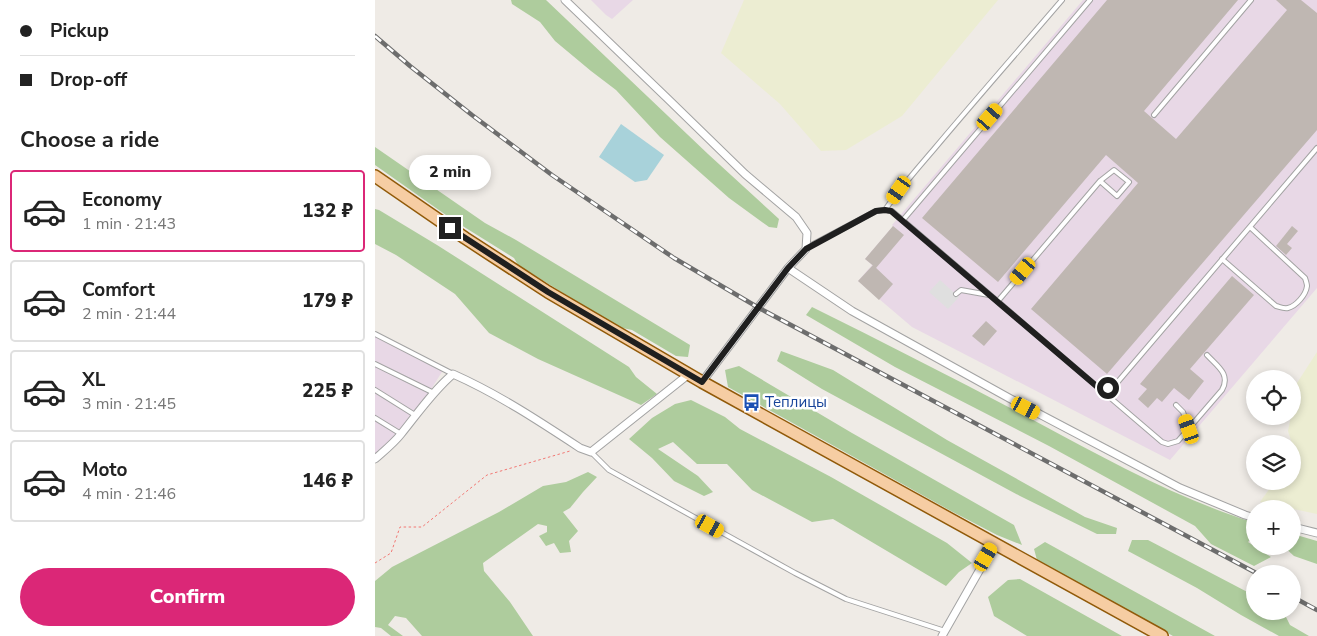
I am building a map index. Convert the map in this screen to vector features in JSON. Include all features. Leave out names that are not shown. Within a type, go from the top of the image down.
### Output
[{"type":"main road","points":[[375,176],[548,292],[702,382],[1162,636]]},
{"type":"street","points":[[565,0],[745,174],[797,217],[807,233],[806,249],[788,268],[702,382]]},
{"type":"street","points":[[788,268],[852,310],[1009,398],[1180,488],[1246,515]]},
{"type":"street","points":[[375,459],[378,451],[401,434],[442,383],[453,374],[518,408],[580,448],[591,452],[689,374]]},
{"type":"street","points":[[1301,529],[1317,533]]},
{"type":"street","points":[[943,634],[995,543]]},
{"type":"lane","points":[[885,210],[899,190],[989,82],[1062,0]]},
{"type":"lane","points":[[903,220],[1090,0]]},
{"type":"lane","points":[[1154,114],[1251,0]]},
{"type":"lane","points":[[1101,390],[1113,387],[1116,384],[1317,148]]},
{"type":"lane","points":[[997,301],[1100,182],[1114,170],[1129,182],[1117,196],[1100,182]]},
{"type":"lane","points":[[806,249],[876,211],[891,211],[1162,442],[1168,444],[1178,441],[1225,385],[1225,375],[1207,355]]},
{"type":"lane","points":[[1223,259],[1276,306],[1290,308],[1303,296],[1307,286],[1305,278],[1250,227]]},
{"type":"lane","points":[[955,294],[961,290],[991,296]]},
{"type":"lane","points":[[375,334],[453,374]]},
{"type":"lane","points":[[375,364],[434,393]]},
{"type":"lane","points":[[375,390],[415,415]]},
{"type":"lane","points":[[1175,405],[1183,412],[1189,429]]},
{"type":"lane","points":[[375,418],[401,434]]},
{"type":"lane","points":[[591,452],[609,470],[846,599],[943,634]]},
{"type":"path","points":[[375,563],[391,553],[400,527],[422,527],[487,475],[580,448]]},
{"type":"shaded area","points":[[591,0],[633,0],[612,19]]},
{"type":"shaded area","points":[[1083,0],[1317,0],[1317,288],[1170,460],[912,327],[858,281],[872,265],[865,259]]},
{"type":"shaded area","points":[[940,280],[959,297],[948,309],[929,292]]},
{"type":"shaded area","points":[[375,332],[445,367],[402,436],[375,462]]},
{"type":"green space","points":[[511,0],[546,0],[779,219],[777,228],[769,227],[729,198],[660,137],[616,90],[555,41],[540,22],[512,4]]},
{"type":"green space","points":[[744,0],[998,0],[902,116],[846,150],[821,151],[780,104],[721,53]]},
{"type":"green space","points":[[375,147],[485,223],[690,345],[688,357],[676,356],[632,330],[618,327],[518,265],[514,258],[453,220],[375,165]]},
{"type":"green space","points":[[375,209],[437,245],[629,367],[636,377],[657,394],[641,405],[538,359],[489,333],[455,294],[396,255],[375,244]]},
{"type":"green space","points":[[812,307],[1143,477],[1198,502],[1246,520],[1246,555],[1268,555],[1271,557],[1252,565],[1211,544],[1195,526],[1049,446],[895,367],[806,315]]},
{"type":"green space","points":[[781,351],[833,370],[947,440],[1085,517],[1117,528],[1116,534],[1097,534],[1020,496],[822,389],[777,361]]},
{"type":"green space","points":[[1317,352],[1317,514],[1301,511],[1301,500],[1261,500],[1269,490],[1301,490],[1301,435],[1289,435],[1288,431],[1289,425],[1301,425],[1301,377]]},
{"type":"green space","points":[[739,366],[1014,525],[1022,545],[997,535],[951,511],[728,387],[725,370]]},
{"type":"green space","points":[[691,400],[725,417],[740,429],[831,477],[947,543],[972,563],[959,572],[946,586],[833,519],[812,522],[752,490],[727,464],[697,464],[673,442],[658,449],[698,476],[713,492],[704,496],[674,481],[652,458],[629,439],[652,418],[675,404]]},
{"type":"green space","points":[[588,472],[597,477],[570,508],[563,512],[578,531],[569,541],[571,552],[560,553],[554,543],[546,546],[539,536],[547,532],[547,526],[538,524],[483,563],[484,571],[510,602],[533,636],[422,636],[406,618],[395,616],[388,625],[403,636],[391,636],[381,628],[375,627],[375,581],[392,567],[499,512],[543,486],[566,482]]},
{"type":"green space","points":[[1301,536],[1317,541],[1317,564],[1294,556],[1301,555]]},
{"type":"green space","points":[[1132,540],[1148,540],[1246,591],[1246,618],[1197,588],[1128,551]]},
{"type":"green space","points":[[1045,542],[1215,636],[1173,636],[1037,560],[1034,549]]},
{"type":"green space","points":[[1020,579],[1122,636],[1027,636],[994,616],[988,597],[1008,580]]},
{"type":"green space","points":[[1250,620],[1288,620],[1290,625],[1309,636],[1279,636]]},
{"type":"water","points":[[621,124],[664,155],[647,180],[635,182],[599,157]]},
{"type":"building","points":[[1107,0],[1238,0],[1144,111],[1176,139],[1287,10],[1276,0],[1301,0],[1317,13],[1317,130],[1107,374],[1031,309],[1138,183],[1106,155],[998,282],[922,218]]},
{"type":"building","points":[[893,226],[904,235],[876,268],[865,259]]},
{"type":"building","points":[[1292,226],[1298,231],[1287,244],[1292,248],[1286,255],[1276,246]]},
{"type":"building","points":[[873,265],[893,284],[879,300],[858,281]]},
{"type":"building","points":[[1232,276],[1254,295],[1190,369],[1204,381],[1189,400],[1174,388],[1162,402],[1157,398],[1148,408],[1138,399],[1147,389],[1140,384]]},
{"type":"building","points":[[986,321],[997,331],[984,346],[972,336]]},
{"type":"railway","points":[[375,36],[472,115],[552,175],[674,258],[759,308],[1246,568]]},
{"type":"railway","points":[[1301,601],[1317,610]]},
{"type":"place","name":"Теплицы","points":[[751,402]]},
{"type":"route","points":[[450,228],[548,292],[702,382],[788,268],[806,249],[876,211],[891,211],[1101,390],[1108,388]]}]
